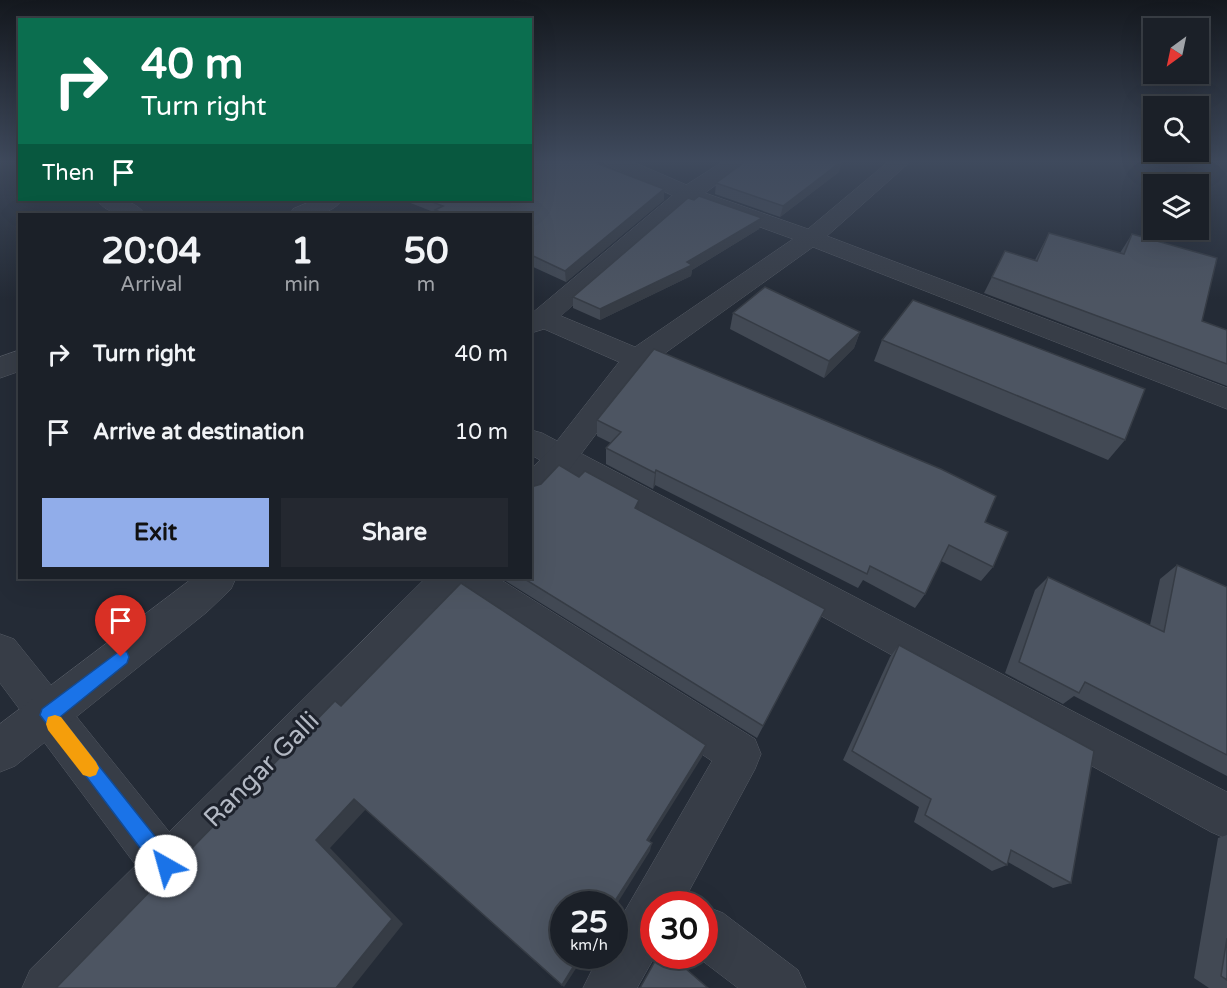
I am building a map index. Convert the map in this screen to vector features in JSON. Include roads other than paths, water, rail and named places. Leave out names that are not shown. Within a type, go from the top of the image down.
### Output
[{"type":"street","points":[[638,359],[537,322],[673,207]]},
{"type":"street","points":[[725,207],[811,238],[1227,399]]},
{"type":"street","points":[[532,487],[546,449],[638,359],[811,238],[847,207]]},
{"type":"street","points":[[0,369],[18,360]]},
{"type":"street","points":[[546,449],[1227,816]]},
{"type":"street","points":[[0,751],[194,600],[217,579]]},
{"type":"street","name":"Rangar Galli","points":[[48,988],[449,579]]},
{"type":"street","points":[[470,579],[740,754],[666,891]]},
{"type":"street","points":[[0,652],[166,866]]},
{"type":"street","points":[[609,988],[640,936]]},
{"type":"street","points":[[718,941],[780,988]]}]
